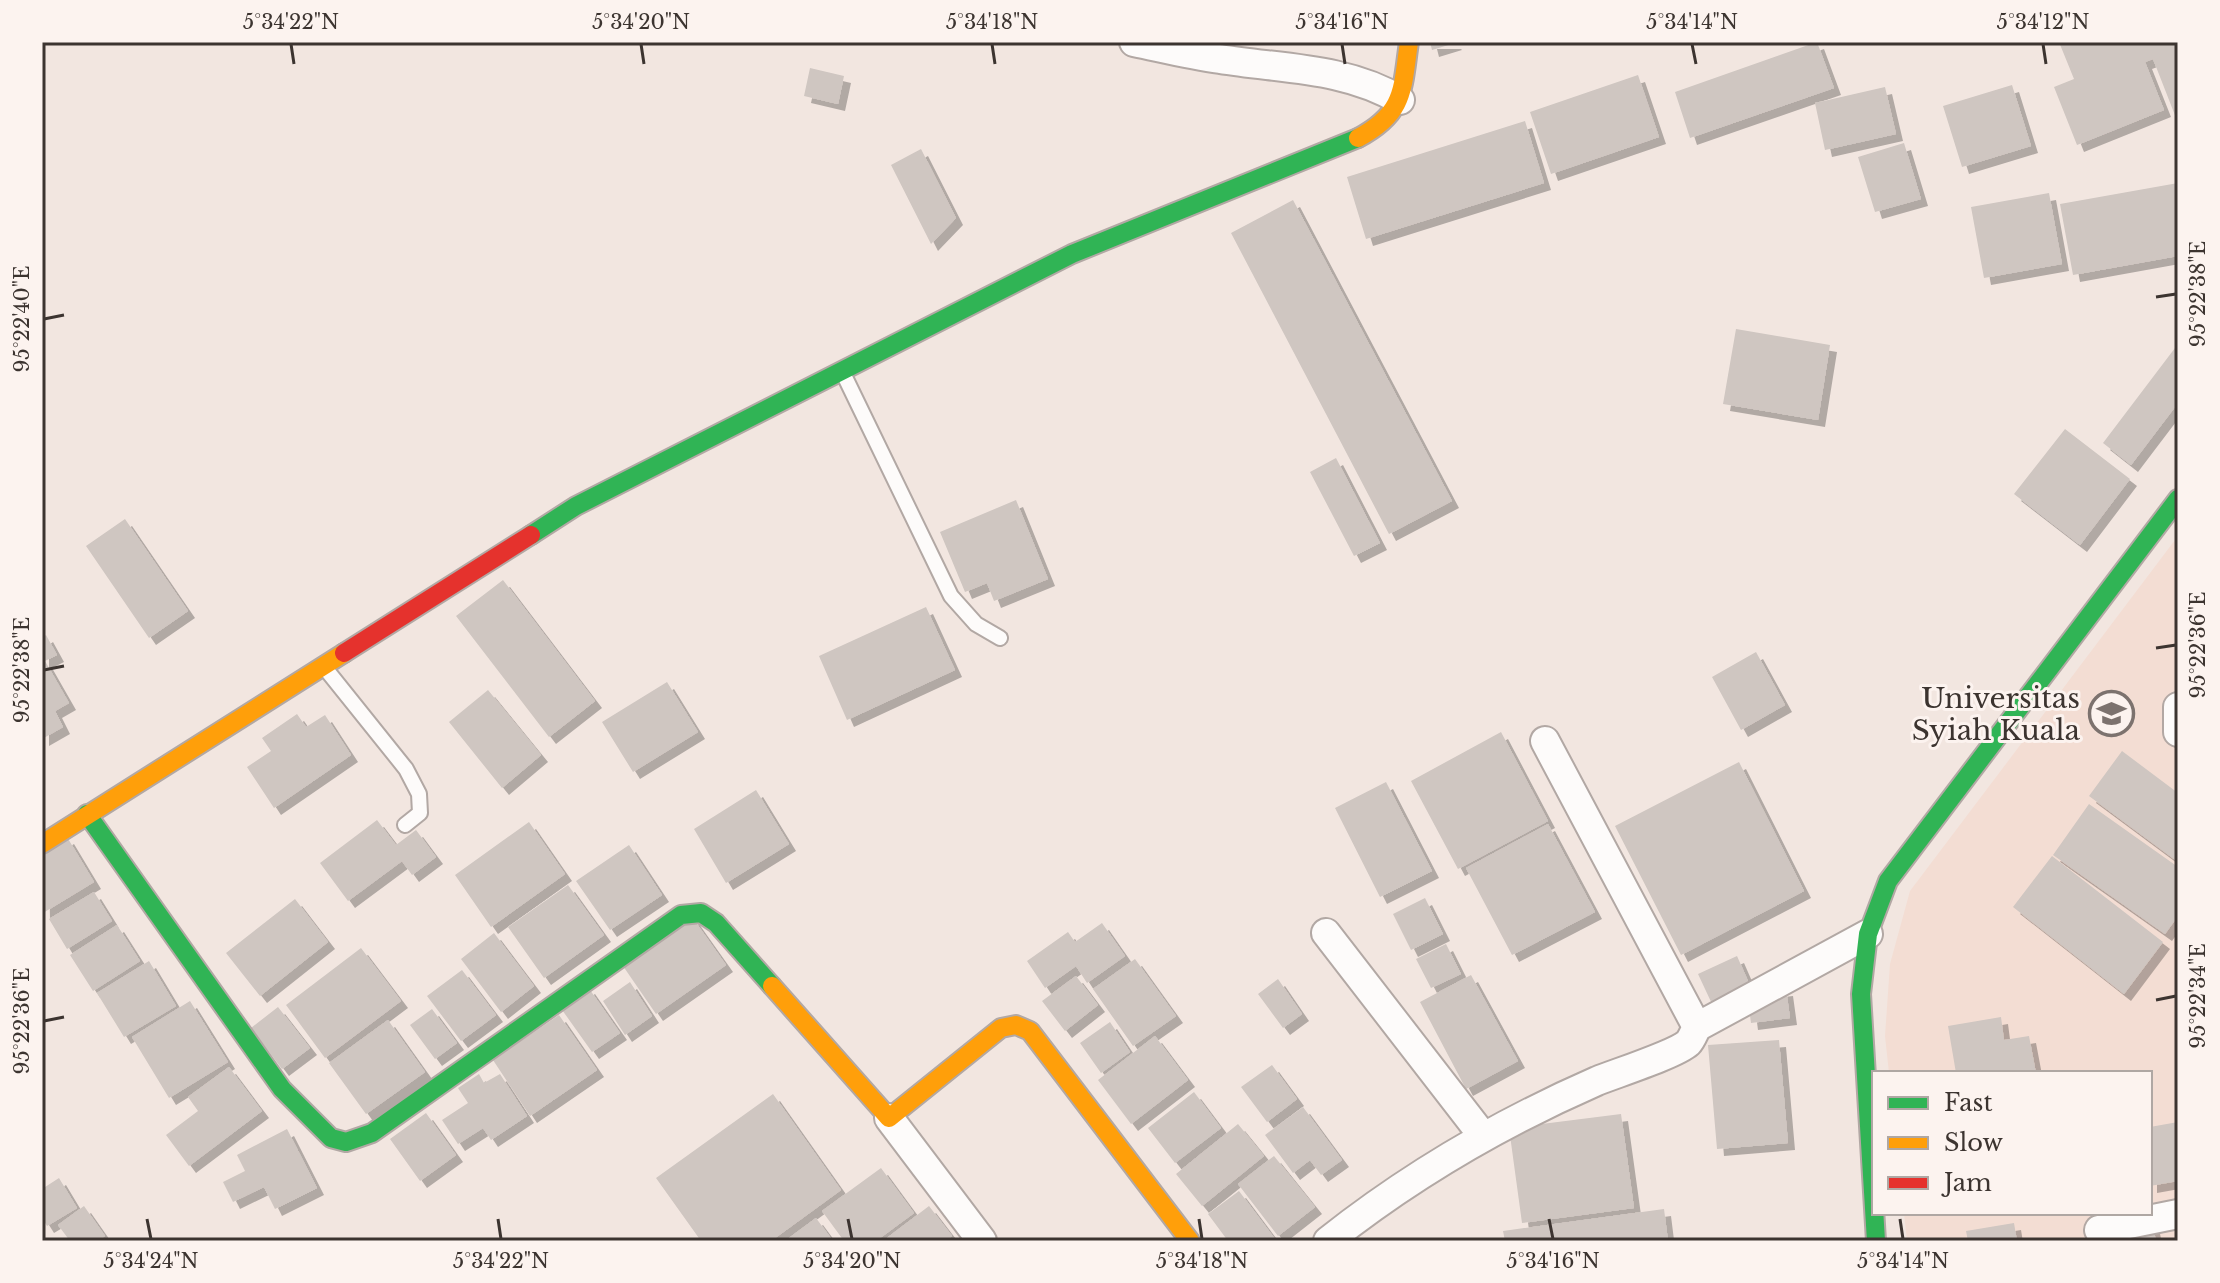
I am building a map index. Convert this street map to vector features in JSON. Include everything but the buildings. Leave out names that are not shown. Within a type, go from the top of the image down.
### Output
[{"type":"street","points":[[1134,42],[1218,59],[1335,73],[1381,88],[1400,100]]},
{"type":"street","points":[[42,844],[576,506],[1072,254],[1360,137],[1383,123],[1400,100],[1409,42]]},
{"type":"street","points":[[1872,1175],[1861,994],[1868,934],[1888,881],[2178,499]]},
{"type":"street","points":[[2178,707],[2178,732]]},
{"type":"street","points":[[1545,741],[1697,1027]]},
{"type":"street","points":[[87,814],[282,1089],[331,1138],[346,1142],[372,1133],[681,915],[701,913],[716,923],[889,1118],[982,1241]]},
{"type":"street","points":[[1326,933],[1483,1136]]},
{"type":"street","points":[[1328,1241],[1425,1171],[1483,1136],[1576,1091],[1674,1051],[1689,1042],[1697,1027],[1868,934]]},
{"type":"street","points":[[889,1118],[1001,1028],[1021,1025],[1030,1031],[1190,1241]]},
{"type":"street","points":[[2099,1230],[2178,1214]]},
{"type":"street","points":[[1874,1215],[1876,1241]]},
{"type":"lane","points":[[842,369],[951,596],[976,624],[1000,638]]},
{"type":"lane","points":[[322,665],[406,769],[419,794],[420,813],[405,825]]},
{"type":"shaded area","name":"Universitas Syiah Kuala","points":[[2178,536],[2178,1241],[1907,1241],[1904,1215],[2152,1215],[2152,1071],[1889,1071],[1885,1036],[1890,964],[1910,891]]},
{"type":"traffic: fast","points":[[531,535],[576,506],[1072,254],[1358,138]]},
{"type":"traffic: fast","points":[[1872,1175],[1861,994],[1868,934],[1888,881],[2178,499]]},
{"type":"traffic: fast","points":[[87,814],[282,1089],[331,1138],[346,1142],[372,1133],[681,915],[701,913],[716,923],[772,986]]},
{"type":"traffic: fast","points":[[1874,1215],[1876,1241]]},
{"type":"traffic: slow","points":[[1358,138],[1373,129],[1393,109],[1402,87],[1409,42]]},
{"type":"traffic: slow","points":[[42,844],[344,653]]},
{"type":"traffic: slow","points":[[772,986],[889,1118],[1001,1028],[1016,1025],[1030,1031],[1190,1241]]},
{"type":"traffic: jam","points":[[344,653],[531,535]]},
{"type":"place","name":"Universitas Syiah Kuala","points":[[2111,714]]}]
